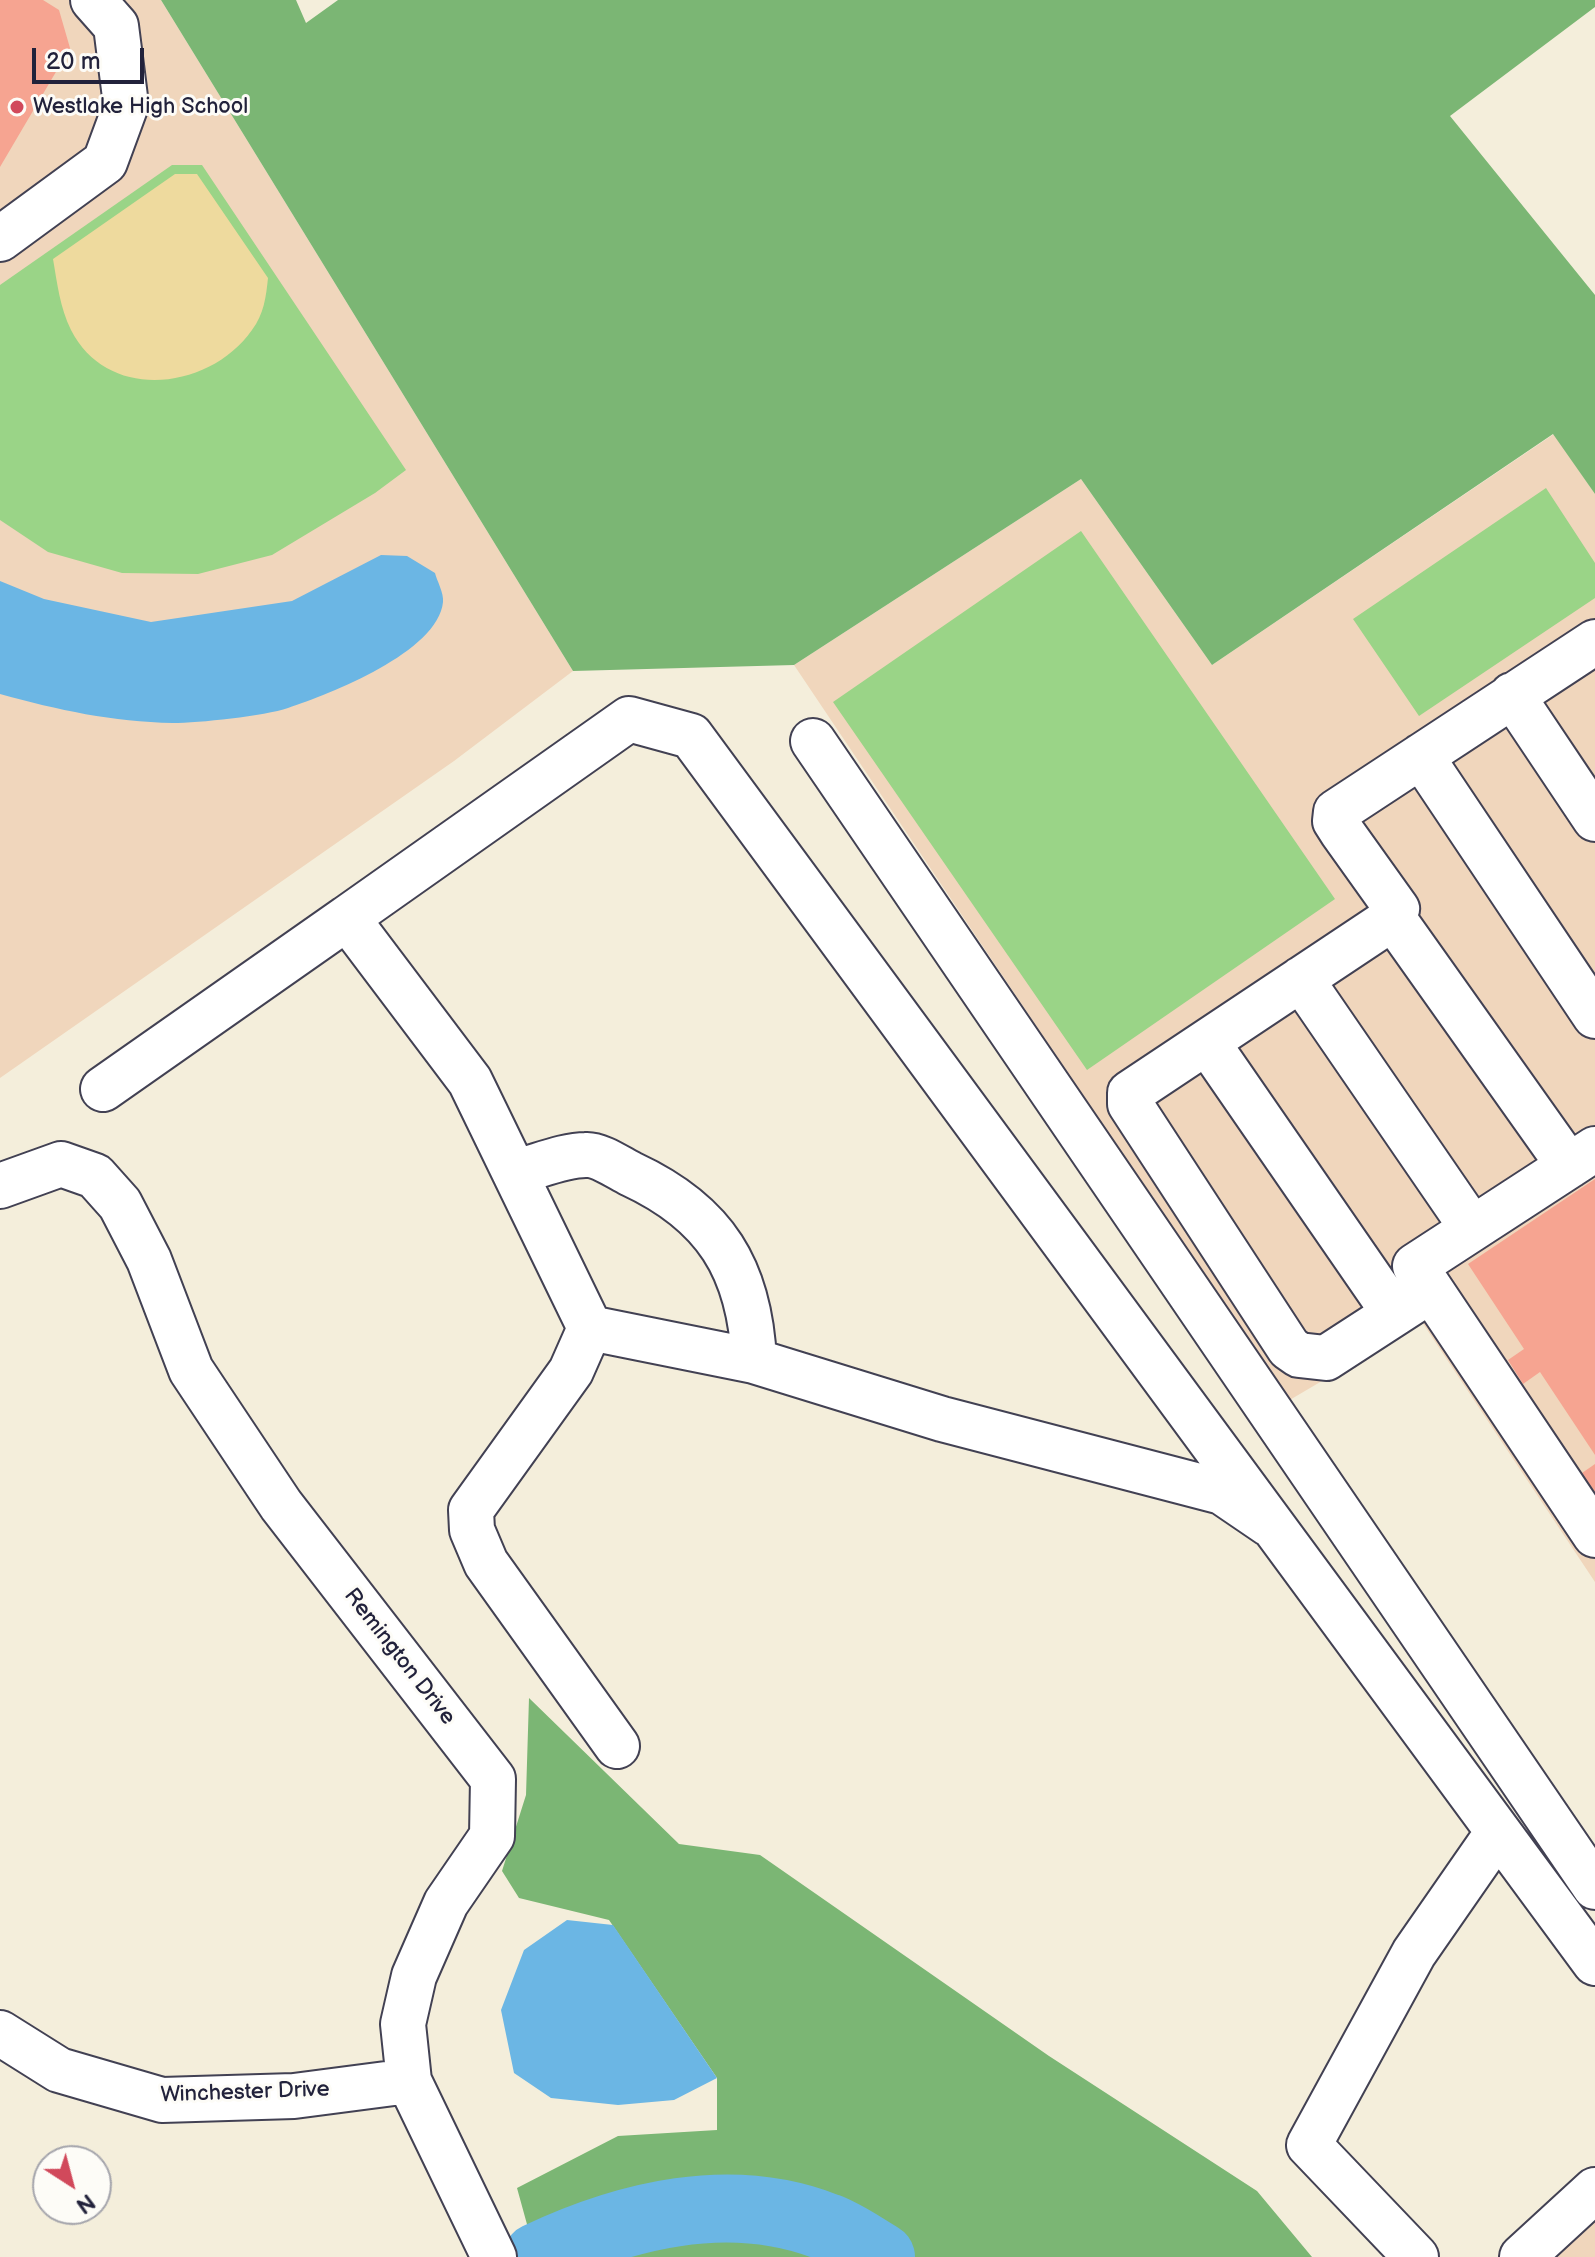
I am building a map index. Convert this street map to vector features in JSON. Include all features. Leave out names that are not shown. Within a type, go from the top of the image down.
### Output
[{"type":"street","points":[[0,239],[105,162],[126,105],[116,26],[93,0]]},
{"type":"street","points":[[1431,1290],[1326,1358],[1299,1355],[1289,1348],[1130,1104],[1130,1093],[1393,918],[1397,909],[1335,821],[1336,812],[1595,642]]},
{"type":"street","points":[[1512,695],[1595,819]]},
{"type":"street","points":[[103,1089],[629,719],[691,736],[1595,1963]]},
{"type":"street","points":[[813,741],[1595,1887]]},
{"type":"street","points":[[1421,756],[1595,1016]]},
{"type":"street","points":[[347,918],[470,1081],[590,1328],[571,1371],[484,1487],[471,1510],[472,1530],[486,1563],[617,1746]]},
{"type":"street","points":[[1393,918],[1582,1157],[1415,1266],[1595,1535]]},
{"type":"street","points":[[1301,979],[1472,1228]]},
{"type":"street","points":[[1207,1042],[1394,1313]]},
{"type":"street","points":[[515,1172],[588,1154],[650,1183],[702,1219],[735,1267],[752,1317],[754,1361]]},
{"type":"street","name":"Remington Drive","points":[[0,1186],[61,1164],[95,1176],[120,1204],[149,1260],[191,1370],[281,1505],[493,1779],[492,1836],[446,1903],[414,1976],[403,2024],[409,2081],[494,2257]]},
{"type":"street","points":[[590,1328],[754,1361],[942,1419],[1222,1492],[1269,1524]]},
{"type":"street","points":[[1416,2257],[1309,2145],[1414,1953],[1498,1832]]},
{"type":"street","name":"Winchester Drive","points":[[0,2033],[59,2070],[162,2100],[294,2096],[409,2081]]},
{"type":"street","points":[[1522,2257],[1595,2190]]},
{"type":"shaded area","points":[[0,0],[161,0],[573,671],[454,761],[0,1078]]},
{"type":"shaded area","points":[[1554,434],[1595,494],[1595,1582],[1422,1322],[1288,1401],[794,665],[1081,479],[1212,665]]},
{"type":"shaded area","points":[[1595,2211],[1595,2257],[1547,2257]]},
{"type":"green space","points":[[161,0],[296,0],[306,23],[338,0],[1595,0],[1595,7],[1450,116],[1595,295],[1595,494],[1553,434],[1212,665],[1081,479],[794,665],[573,671]]},
{"type":"green space","points":[[172,165],[202,165],[406,470],[375,493],[272,555],[198,574],[122,573],[48,552],[0,520],[0,285]]},
{"type":"green space","points":[[1546,488],[1595,563],[1595,598],[1419,716],[1353,619]]},
{"type":"green space","points":[[1081,531],[1335,899],[1087,1070],[833,702]]},
{"type":"green space","points":[[529,1698],[679,1844],[760,1855],[1049,2056],[1257,2191],[1312,2257],[536,2257],[517,2188],[618,2136],[717,2130],[717,2078],[609,1920],[519,1898],[502,1871],[526,1795]]},
{"type":"sand","points":[[175,174],[197,174],[268,278],[265,299],[252,330],[234,350],[211,366],[186,376],[160,380],[133,378],[109,369],[88,353],[71,330],[53,259]]},
{"type":"water","points":[[381,555],[407,556],[435,573],[443,598],[437,620],[423,638],[403,654],[354,681],[307,701],[248,716],[173,723],[86,714],[0,694],[0,581],[44,599],[151,622],[292,601]]},
{"type":"water","points":[[567,1920],[613,1925],[717,2078],[674,2100],[618,2105],[551,2098],[514,2073],[501,2010],[524,1950]]},
{"type":"building","name":"Westlake High School","points":[[0,0],[43,0],[59,10],[70,48],[0,167]]},
{"type":"building","points":[[1595,1179],[1595,1455],[1540,1372],[1523,1384],[1508,1360],[1524,1349],[1468,1264]]},
{"type":"building","points":[[1595,1464],[1595,1492],[1582,1473]]},
{"type":"waterway","points":[[537,2257],[606,2229],[643,2219],[717,2209],[754,2210],[791,2216],[834,2230],[881,2257]]},
{"type":"place","name":"Westlake High School","points":[[17,107]]}]
